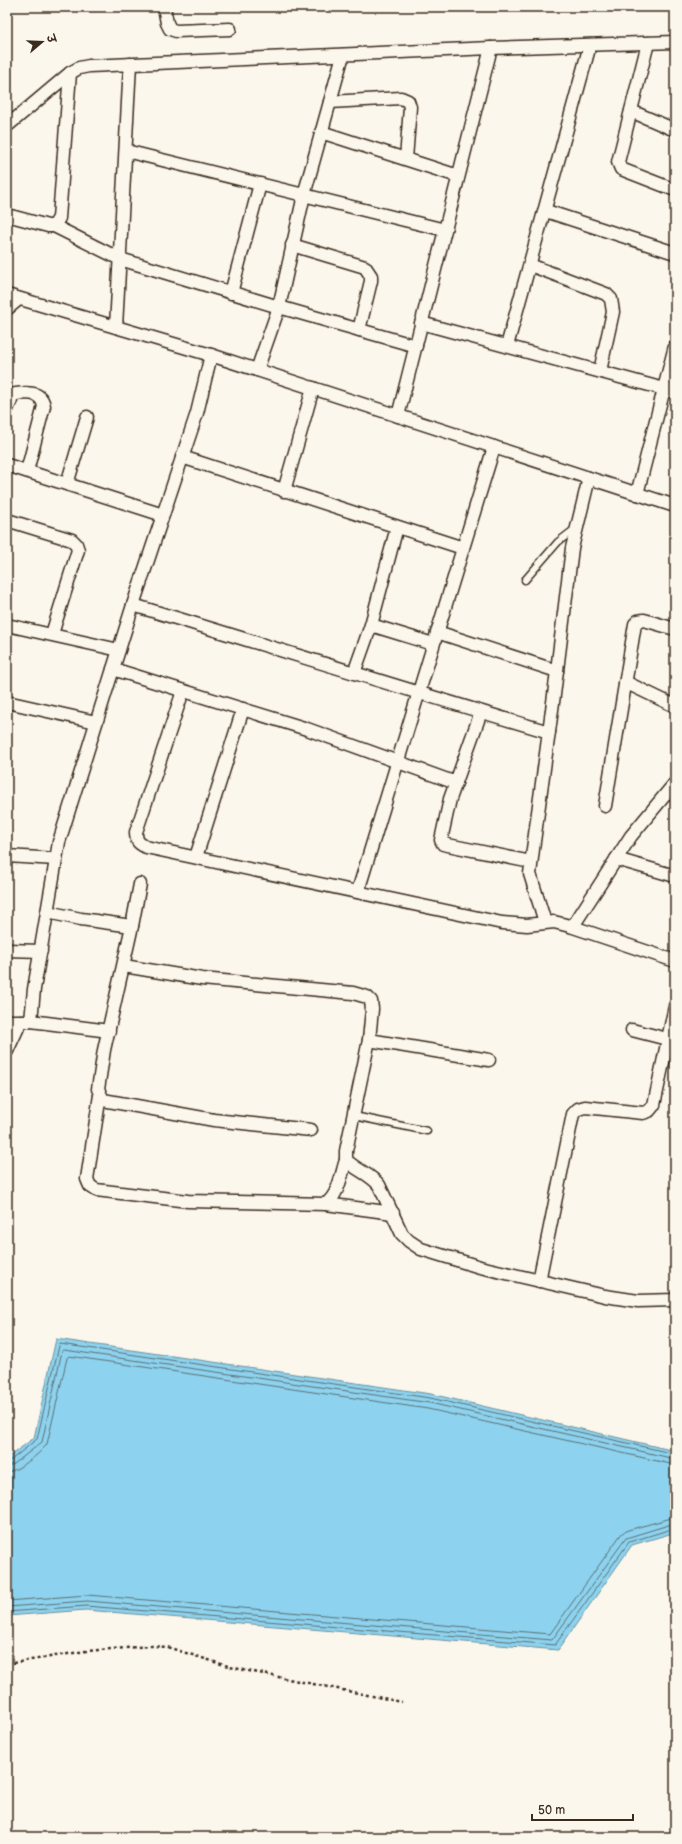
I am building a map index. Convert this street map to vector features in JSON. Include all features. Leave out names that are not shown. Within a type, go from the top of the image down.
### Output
[{"type":"street","points":[[164,7],[167,23],[170,29],[176,31],[230,29]]},
{"type":"street","points":[[7,126],[70,73],[79,68],[89,66],[491,48],[675,42]]},
{"type":"street","points":[[648,43],[618,162],[621,169],[675,190]]},
{"type":"street","points":[[507,346],[546,211],[590,45]]},
{"type":"street","points":[[398,416],[491,48]]},
{"type":"street","points":[[257,370],[279,307],[304,195],[343,55]]},
{"type":"street","points":[[116,327],[130,64]]},
{"type":"street","points":[[54,226],[59,218],[70,73]]},
{"type":"street","points":[[330,102],[401,98],[408,102],[410,107],[406,159]]},
{"type":"street","points":[[631,111],[675,130]]},
{"type":"street","points":[[321,132],[458,176]]},
{"type":"street","points":[[126,151],[445,230]]},
{"type":"street","points":[[232,293],[260,184]]},
{"type":"street","points":[[546,211],[675,253]]},
{"type":"street","points":[[7,215],[48,226],[54,226],[120,258],[279,307],[416,346]]},
{"type":"street","points":[[292,245],[365,267],[369,271],[371,281],[359,330]]},
{"type":"street","points":[[530,265],[606,294],[611,299],[613,312],[600,372]]},
{"type":"street","points":[[7,295],[211,355],[675,506]]},
{"type":"street","points":[[7,309],[19,298]]},
{"type":"street","points":[[421,323],[670,390]]},
{"type":"street","points":[[637,494],[670,390],[675,346]]},
{"type":"street","points":[[7,1050],[26,1021],[34,989],[59,842],[133,605],[197,413],[211,355]]},
{"type":"street","points":[[284,491],[313,388]]},
{"type":"street","points":[[7,409],[11,401],[8,394],[27,392],[39,396],[43,400],[44,406],[27,471]]},
{"type":"street","points":[[67,484],[87,417]]},
{"type":"street","points":[[358,891],[417,694],[494,447]]},
{"type":"street","points":[[182,457],[463,548]]},
{"type":"street","points":[[7,466],[27,471],[163,515]]},
{"type":"street","points":[[549,922],[530,874],[531,862],[572,548],[589,478]]},
{"type":"street","points":[[7,520],[72,540],[76,544],[78,550],[52,634]]},
{"type":"street","points":[[354,673],[370,624],[397,527]]},
{"type":"street","points":[[133,605],[417,694],[549,732]]},
{"type":"street","points":[[605,806],[635,624],[638,621],[644,620],[675,629]]},
{"type":"street","points":[[370,624],[433,644]]},
{"type":"street","points":[[7,625],[119,650]]},
{"type":"street","points":[[437,632],[557,671]]},
{"type":"street","points":[[113,669],[307,729],[456,783]]},
{"type":"street","points":[[625,682],[675,706]]},
{"type":"street","points":[[183,691],[136,832],[136,839],[139,844],[146,847],[358,891],[502,923],[527,926],[549,922],[568,926],[675,961]]},
{"type":"street","points":[[7,702],[96,722]]},
{"type":"street","points":[[196,857],[243,709]]},
{"type":"street","points":[[481,712],[456,783],[441,833],[441,840],[443,844],[531,862]]},
{"type":"street","points":[[568,926],[576,923],[630,836],[675,784]]},
{"type":"street","points":[[7,856],[56,859]]},
{"type":"street","points":[[616,859],[675,876]]},
{"type":"street","points":[[140,884],[98,1089],[100,1096],[87,1179],[90,1186],[96,1190],[188,1201],[326,1204],[392,1213]]},
{"type":"street","points":[[48,912],[81,919],[132,926]]},
{"type":"street","points":[[7,950],[41,951]]},
{"type":"street","points":[[124,966],[202,979],[353,993],[367,997],[371,1002],[372,1009],[369,1040],[346,1151],[346,1160],[335,1193],[332,1199],[326,1204]]},
{"type":"street","points":[[540,1281],[573,1114],[578,1109],[585,1108],[643,1113],[654,1105],[671,1040],[675,1006]]},
{"type":"street","points":[[7,1021],[26,1021],[109,1031]]},
{"type":"street","points":[[632,1030],[671,1040]]},
{"type":"street","points":[[369,1040],[489,1060]]},
{"type":"street","points":[[100,1096],[103,1100],[214,1120],[310,1130]]},
{"type":"street","points":[[346,1160],[352,1166],[374,1179],[380,1185],[402,1234],[421,1249],[480,1267],[605,1296],[638,1301],[675,1300]]},
{"type":"lane","points":[[525,580],[558,542],[576,528]]},
{"type":"lane","points":[[354,1116],[427,1131]]},
{"type":"path","points":[[7,1664],[86,1651],[151,1646],[168,1647],[234,1668],[402,1702]]},
{"type":"water","points":[[56,1339],[431,1394],[675,1451],[675,1527],[673,1533],[632,1545],[558,1650],[86,1610],[7,1616],[7,1458],[34,1438]]}]
